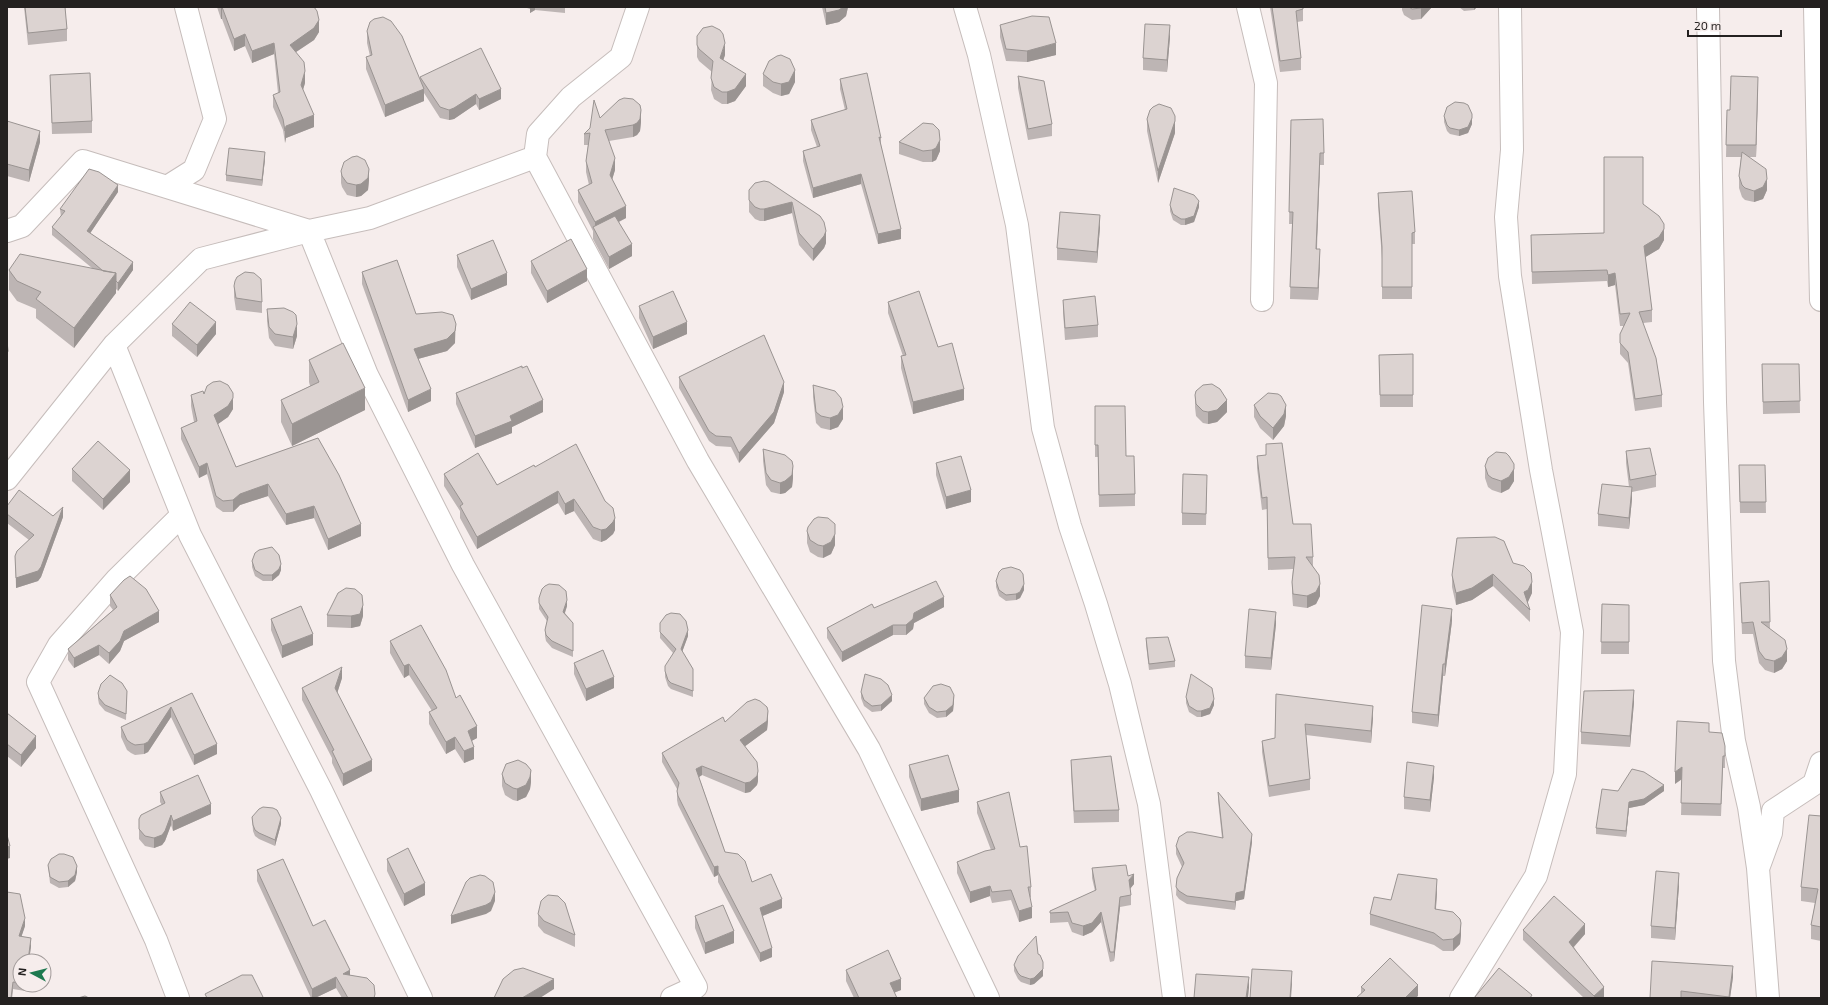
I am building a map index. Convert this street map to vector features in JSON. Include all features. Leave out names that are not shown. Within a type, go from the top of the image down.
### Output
[{"type":"street","points":[[167,187],[194,170],[215,119],[186,7]]},
{"type":"street","points":[[638,7],[621,57],[571,97],[538,134],[535,157],[698,460],[869,749],[988,998]]},
{"type":"street","points":[[964,7],[979,55],[1017,225],[1043,428],[1070,526],[1096,604],[1120,684],[1149,804],[1174,998]]},
{"type":"street","points":[[1248,7],[1266,83],[1262,300]]},
{"type":"street","points":[[1461,998],[1536,876],[1566,766],[1572,632],[1541,470],[1510,276],[1506,217],[1512,150],[1510,7]]},
{"type":"street","points":[[1708,7],[1715,402],[1724,661],[1734,741],[1749,807],[1758,868],[1768,998]]},
{"type":"street","points":[[1815,7],[1821,300]]},
{"type":"street","points":[[7,479],[114,345],[200,259],[309,231],[370,218],[535,157]]},
{"type":"street","points":[[7,231],[22,226],[83,161],[309,231]]},
{"type":"street","points":[[309,231],[367,374],[463,565],[696,987],[672,998]]},
{"type":"street","points":[[114,345],[190,535],[321,790],[421,998]]},
{"type":"street","points":[[178,998],[156,940],[38,682],[63,640],[117,579],[182,515]]},
{"type":"street","points":[[1758,868],[1771,833],[1773,811],[1814,784],[1821,763]]},
{"type":"building","points":[[25,7],[65,7],[67,29],[28,33]]},
{"type":"building","points":[[222,7],[314,7],[317,11],[319,20],[314,28],[290,45],[304,62],[305,71],[301,85],[314,115],[286,126],[285,131],[283,119],[273,95],[280,92],[274,43],[252,51],[245,34],[234,39]]},
{"type":"building","points":[[825,7],[843,7],[839,10],[826,13]]},
{"type":"building","points":[[1272,7],[1303,7],[1303,9],[1296,11],[1301,58],[1280,61]]},
{"type":"building","points":[[1409,7],[1422,7],[1412,9]]},
{"type":"building","points":[[1032,16],[1049,17],[1056,43],[1027,51],[1006,49],[1000,25]]},
{"type":"building","points":[[383,17],[391,21],[402,36],[424,89],[385,105],[366,57],[372,55],[367,31],[370,22],[374,19]]},
{"type":"building","points":[[1145,24],[1170,25],[1167,60],[1143,58]]},
{"type":"building","points":[[712,26],[720,30],[723,34],[725,43],[720,58],[746,74],[735,89],[727,92],[722,92],[714,87],[711,78],[713,61],[699,49],[697,45],[697,36],[703,28]]},
{"type":"building","points":[[481,48],[501,89],[479,99],[476,94],[449,110],[440,107],[420,77]]},
{"type":"building","points":[[781,55],[790,59],[795,70],[789,82],[781,84],[773,82],[763,74],[769,61]]},
{"type":"building","points":[[90,73],[92,121],[52,123],[50,75]]},
{"type":"building","points":[[867,73],[881,138],[879,137],[901,229],[878,234],[861,174],[813,188],[803,151],[820,146],[811,120],[847,109],[840,79]]},
{"type":"building","points":[[1018,76],[1044,81],[1052,124],[1028,129]]},
{"type":"building","points":[[1731,76],[1758,77],[1756,145],[1726,145],[1727,110],[1730,110]]},
{"type":"building","points":[[624,98],[633,99],[640,105],[640,119],[633,125],[605,130],[615,158],[610,175],[626,206],[595,222],[578,190],[592,183],[586,161],[590,133],[584,134],[590,128],[594,100],[600,118],[619,100]]},
{"type":"building","points":[[1455,102],[1468,105],[1472,114],[1468,127],[1459,130],[1450,128],[1447,125],[1444,116],[1447,107]]},
{"type":"building","points":[[1159,104],[1171,108],[1175,116],[1175,121],[1158,171],[1147,119],[1150,110]]},
{"type":"building","points":[[1323,119],[1324,153],[1320,153],[1316,249],[1320,249],[1318,288],[1290,287],[1293,212],[1289,212],[1291,120]]},
{"type":"building","points":[[7,121],[40,131],[29,170],[7,164]]},
{"type":"building","points":[[923,123],[933,124],[939,130],[940,140],[936,148],[923,151],[899,142]]},
{"type":"building","points":[[229,148],[265,152],[262,180],[226,175]]},
{"type":"building","points":[[1742,152],[1766,169],[1767,179],[1763,187],[1754,191],[1745,188],[1742,185],[1739,176]]},
{"type":"building","points":[[357,156],[365,160],[369,169],[368,178],[361,184],[356,185],[347,183],[342,176],[341,171],[344,162]]},
{"type":"building","points":[[1604,157],[1643,157],[1643,204],[1659,216],[1664,224],[1664,229],[1659,237],[1644,246],[1652,310],[1639,312],[1656,358],[1662,395],[1635,399],[1628,352],[1620,343],[1620,334],[1630,313],[1620,314],[1615,273],[1608,275],[1607,270],[1532,272],[1531,235],[1604,233]]},
{"type":"building","points":[[89,169],[99,172],[118,185],[87,231],[133,262],[118,283],[116,281],[116,273],[103,271],[52,227],[65,211],[60,209]]},
{"type":"building","points":[[764,181],[769,182],[820,216],[824,222],[826,231],[824,236],[813,249],[799,233],[792,202],[760,209],[755,207],[749,200],[749,190],[755,183]]},
{"type":"building","points":[[1174,188],[1194,195],[1199,201],[1194,216],[1181,219],[1173,214],[1170,205]]},
{"type":"building","points":[[1412,191],[1415,232],[1412,233],[1412,287],[1382,287],[1382,247],[1378,193]]},
{"type":"building","points":[[1060,212],[1100,215],[1097,252],[1057,248]]},
{"type":"building","points":[[615,216],[632,244],[609,257],[593,227]]},
{"type":"building","points":[[571,239],[587,269],[547,291],[531,261]]},
{"type":"building","points":[[493,240],[507,273],[471,289],[457,255]]},
{"type":"building","points":[[20,254],[116,273],[74,328],[36,299],[41,292],[17,281],[9,270]]},
{"type":"building","points":[[397,260],[416,314],[442,312],[453,315],[456,324],[455,331],[447,339],[414,349],[431,389],[408,400],[362,272]]},
{"type":"building","points":[[245,272],[254,273],[261,279],[262,302],[236,298],[234,286],[235,281],[237,277]]},
{"type":"building","points":[[673,291],[687,322],[653,337],[639,306]]},
{"type":"building","points":[[919,291],[938,347],[952,343],[964,389],[913,402],[901,356],[906,355],[888,302]]},
{"type":"building","points":[[1095,296],[1098,325],[1065,328],[1063,300]]},
{"type":"building","points":[[190,302],[216,322],[197,345],[172,324]]},
{"type":"building","points":[[284,308],[296,315],[297,324],[293,337],[275,334],[269,327],[267,309]]},
{"type":"building","points":[[764,335],[784,382],[774,412],[739,453],[731,437],[716,436],[709,431],[679,377]]},
{"type":"building","points":[[343,343],[365,388],[292,424],[281,400],[319,382],[309,360]]},
{"type":"building","points":[[1413,354],[1413,395],[1380,395],[1379,355]]},
{"type":"building","points":[[1762,364],[1799,364],[1800,401],[1763,402]]},
{"type":"building","points":[[522,366],[522,368],[527,366],[543,400],[510,416],[512,421],[475,436],[456,393]]},
{"type":"building","points":[[220,381],[228,385],[233,393],[233,398],[228,406],[214,415],[236,467],[318,438],[339,475],[361,524],[328,539],[314,506],[286,514],[268,484],[240,494],[233,500],[223,501],[216,496],[207,463],[199,467],[181,428],[197,421],[191,395],[203,391],[204,394],[207,386],[213,382]]},
{"type":"building","points":[[1212,384],[1220,389],[1227,400],[1217,410],[1208,412],[1203,411],[1196,404],[1196,391],[1203,385]]},
{"type":"building","points":[[813,385],[835,391],[841,398],[843,407],[838,415],[830,418],[821,416],[816,412]]},
{"type":"building","points":[[1268,393],[1278,394],[1281,396],[1286,405],[1284,414],[1273,428],[1260,416],[1254,405]]},
{"type":"building","points":[[1095,406],[1125,406],[1126,456],[1134,456],[1135,494],[1099,495],[1098,445],[1095,445]]},
{"type":"building","points":[[98,441],[130,470],[103,499],[72,469]]},
{"type":"building","points":[[1282,443],[1293,524],[1311,524],[1313,557],[1306,557],[1319,575],[1320,584],[1316,592],[1307,596],[1293,594],[1292,582],[1295,557],[1268,558],[1267,497],[1262,498],[1257,456],[1266,455],[1266,444]]},
{"type":"building","points":[[576,444],[605,501],[613,508],[615,518],[606,529],[601,530],[593,527],[574,499],[565,504],[558,491],[477,537],[460,506],[463,504],[444,474],[478,453],[497,485],[534,465],[535,467]]},
{"type":"building","points":[[1650,448],[1656,475],[1630,480],[1626,451]]},
{"type":"building","points":[[763,449],[785,455],[792,461],[792,475],[780,483],[771,480],[766,473]]},
{"type":"building","points":[[1496,452],[1506,453],[1514,464],[1514,469],[1509,477],[1501,481],[1488,475],[1485,466],[1488,458]]},
{"type":"building","points":[[961,456],[971,490],[946,497],[936,463]]},
{"type":"building","points":[[1739,465],[1765,465],[1766,502],[1740,502]]},
{"type":"building","points":[[1183,474],[1207,475],[1206,514],[1182,513]]},
{"type":"building","points":[[1602,484],[1632,487],[1629,518],[1598,514]]},
{"type":"building","points":[[19,490],[53,516],[63,507],[41,567],[38,571],[16,578],[15,556],[17,551],[34,535],[7,514],[7,506]]},
{"type":"building","points":[[818,517],[828,518],[835,524],[835,534],[831,542],[823,546],[810,540],[807,531],[814,519]]},
{"type":"building","points":[[1495,537],[1504,541],[1513,563],[1524,566],[1531,573],[1532,582],[1528,590],[1524,592],[1530,610],[1493,574],[1472,588],[1456,593],[1452,575],[1457,538]]},
{"type":"building","points":[[272,547],[279,555],[281,564],[279,569],[272,575],[263,575],[255,570],[252,561],[255,553],[259,550]]},
{"type":"building","points":[[1011,567],[1020,570],[1023,574],[1024,584],[1020,592],[1006,595],[999,590],[996,581],[999,572],[1002,569]]},
{"type":"building","points":[[130,576],[146,589],[159,611],[124,631],[120,641],[109,653],[99,645],[74,658],[68,649],[117,607],[110,595],[124,580]]},
{"type":"building","points":[[936,581],[944,597],[914,613],[913,619],[906,625],[893,625],[842,652],[827,628],[872,604],[874,608]]},
{"type":"building","points":[[1769,581],[1770,622],[1761,622],[1785,640],[1787,649],[1782,657],[1774,661],[1765,659],[1759,651],[1753,622],[1742,623],[1740,583]]},
{"type":"building","points":[[549,584],[559,585],[566,591],[567,600],[563,612],[573,623],[573,651],[552,641],[546,635],[545,630],[548,617],[539,603],[539,598],[542,589]]},
{"type":"building","points":[[346,588],[355,589],[362,595],[363,605],[360,614],[351,616],[327,615],[338,593]]},
{"type":"building","points":[[1602,604],[1629,605],[1629,642],[1601,642]]},
{"type":"building","points":[[1422,605],[1452,609],[1445,664],[1443,664],[1438,715],[1412,712]]},
{"type":"building","points":[[301,606],[313,634],[282,646],[271,619]]},
{"type":"building","points":[[1249,609],[1276,612],[1271,658],[1245,656]]},
{"type":"building","points":[[671,613],[680,614],[686,621],[688,630],[681,649],[693,669],[693,691],[671,683],[668,680],[665,671],[665,666],[676,649],[660,632],[660,623],[666,615]]},
{"type":"building","points":[[421,625],[446,670],[456,698],[460,695],[477,726],[468,731],[474,747],[464,751],[455,737],[446,742],[429,712],[437,708],[409,664],[404,666],[390,641]]},
{"type":"building","points":[[1168,637],[1175,661],[1149,664],[1146,638]]},
{"type":"building","points":[[603,650],[614,677],[586,689],[574,663]]},
{"type":"building","points":[[342,667],[335,688],[372,760],[343,774],[332,751],[334,750],[302,688]]},
{"type":"building","points":[[865,674],[881,679],[888,685],[892,695],[881,705],[872,706],[864,700],[861,692]]},
{"type":"building","points":[[1191,674],[1212,688],[1214,699],[1210,708],[1197,711],[1189,706],[1186,697]]},
{"type":"building","points":[[110,675],[122,683],[127,691],[126,714],[105,705],[99,698],[98,693],[101,684]]},
{"type":"building","points":[[941,684],[950,687],[954,695],[953,705],[946,711],[937,712],[929,707],[924,698],[933,686]]},
{"type":"building","points":[[1634,690],[1630,736],[1581,732],[1584,691]]},
{"type":"building","points":[[192,693],[217,744],[194,755],[171,707],[148,742],[135,745],[127,740],[121,727]]},
{"type":"building","points":[[1276,694],[1373,706],[1371,731],[1305,724],[1310,779],[1269,786],[1262,741],[1275,738]]},
{"type":"building","points":[[755,699],[767,707],[767,721],[740,740],[757,762],[757,776],[750,782],[745,783],[702,766],[696,769],[725,852],[738,854],[745,861],[752,882],[771,874],[782,899],[760,908],[772,948],[760,953],[718,872],[718,866],[714,867],[678,796],[677,791],[679,783],[662,753],[723,717],[725,722],[747,702]]},
{"type":"building","points":[[7,713],[36,736],[21,755],[7,744]]},
{"type":"building","points":[[1677,721],[1709,723],[1709,732],[1722,733],[1725,746],[1725,756],[1723,756],[1721,804],[1681,803],[1682,767],[1675,772]]},
{"type":"building","points":[[948,755],[959,790],[921,799],[909,765]]},
{"type":"building","points":[[1111,756],[1119,810],[1074,811],[1071,760]]},
{"type":"building","points":[[518,760],[526,764],[531,770],[530,777],[526,785],[517,789],[505,783],[502,774],[506,764]]},
{"type":"building","points":[[1407,762],[1434,766],[1430,800],[1404,797]]},
{"type":"building","points":[[1632,769],[1644,772],[1664,785],[1644,799],[1629,802],[1626,831],[1596,828],[1602,789],[1618,791]]},
{"type":"building","points":[[198,775],[211,804],[173,821],[171,815],[162,835],[154,838],[145,836],[139,829],[139,819],[141,815],[165,803],[160,792]]},
{"type":"building","points":[[1009,792],[1020,847],[1027,846],[1031,887],[1028,887],[1032,907],[1019,911],[1011,890],[992,892],[990,886],[970,892],[957,862],[985,851],[995,849],[977,802]]},
{"type":"building","points":[[1218,792],[1252,834],[1244,891],[1236,893],[1235,902],[1187,896],[1176,887],[1177,878],[1184,863],[1176,846],[1179,837],[1187,832],[1192,832],[1223,838]]},
{"type":"building","points":[[263,807],[277,810],[281,818],[275,840],[259,833],[255,830],[253,825],[252,817],[259,809]]},
{"type":"building","points":[[1809,815],[1821,816],[1821,927],[1811,925],[1818,889],[1801,887]]},
{"type":"building","points":[[7,835],[10,846],[7,847]]},
{"type":"building","points":[[408,848],[425,883],[404,894],[387,859]]},
{"type":"building","points":[[59,854],[73,857],[77,866],[75,875],[68,881],[59,882],[50,877],[48,865],[51,859]]},
{"type":"building","points":[[283,859],[313,926],[325,920],[350,970],[343,974],[367,978],[374,985],[374,998],[348,998],[336,977],[312,989],[257,870]]},
{"type":"building","points":[[1126,865],[1128,876],[1134,874],[1129,880],[1131,895],[1120,897],[1114,952],[1110,952],[1101,912],[1092,923],[1083,926],[1072,923],[1068,912],[1050,913],[1050,911],[1096,890],[1092,868]]},
{"type":"building","points":[[1656,871],[1679,873],[1675,928],[1651,926]]},
{"type":"building","points":[[1398,874],[1437,879],[1435,909],[1453,912],[1460,919],[1460,933],[1453,939],[1443,940],[1434,933],[1370,914],[1374,897],[1391,900]]},
{"type":"building","points":[[480,875],[485,876],[493,882],[495,892],[491,902],[451,916],[466,882],[470,878]]},
{"type":"building","points":[[7,892],[20,894],[25,918],[19,936],[31,938],[29,953],[12,953],[12,990],[11,998],[7,998]]},
{"type":"building","points":[[548,895],[558,896],[565,903],[575,935],[544,921],[538,914],[541,901]]},
{"type":"building","points":[[1554,896],[1585,924],[1569,942],[1604,987],[1594,996],[1523,930]]},
{"type":"building","points":[[723,905],[734,931],[705,943],[695,916]]},
{"type":"building","points":[[1036,936],[1038,954],[1043,962],[1043,969],[1034,978],[1030,979],[1021,976],[1014,965],[1018,956]]},
{"type":"building","points":[[888,950],[901,979],[890,983],[897,998],[859,998],[846,970]]},
{"type":"building","points":[[1390,958],[1418,985],[1405,998],[1356,998],[1365,990],[1361,987]]},
{"type":"building","points":[[1652,961],[1733,966],[1729,997],[1681,991],[1681,998],[1650,998]]},
{"type":"building","points":[[523,968],[554,979],[522,998],[494,998],[503,979],[514,970]]},
{"type":"building","points":[[1499,968],[1532,995],[1530,998],[1474,998]]},
{"type":"building","points":[[1252,969],[1292,971],[1290,998],[1250,998]]},
{"type":"building","points":[[1196,974],[1249,977],[1246,998],[1194,998]]},
{"type":"building","points":[[242,975],[252,975],[263,997],[207,998],[205,994]]},
{"type":"building","points":[[85,996],[89,998],[78,998]]}]
